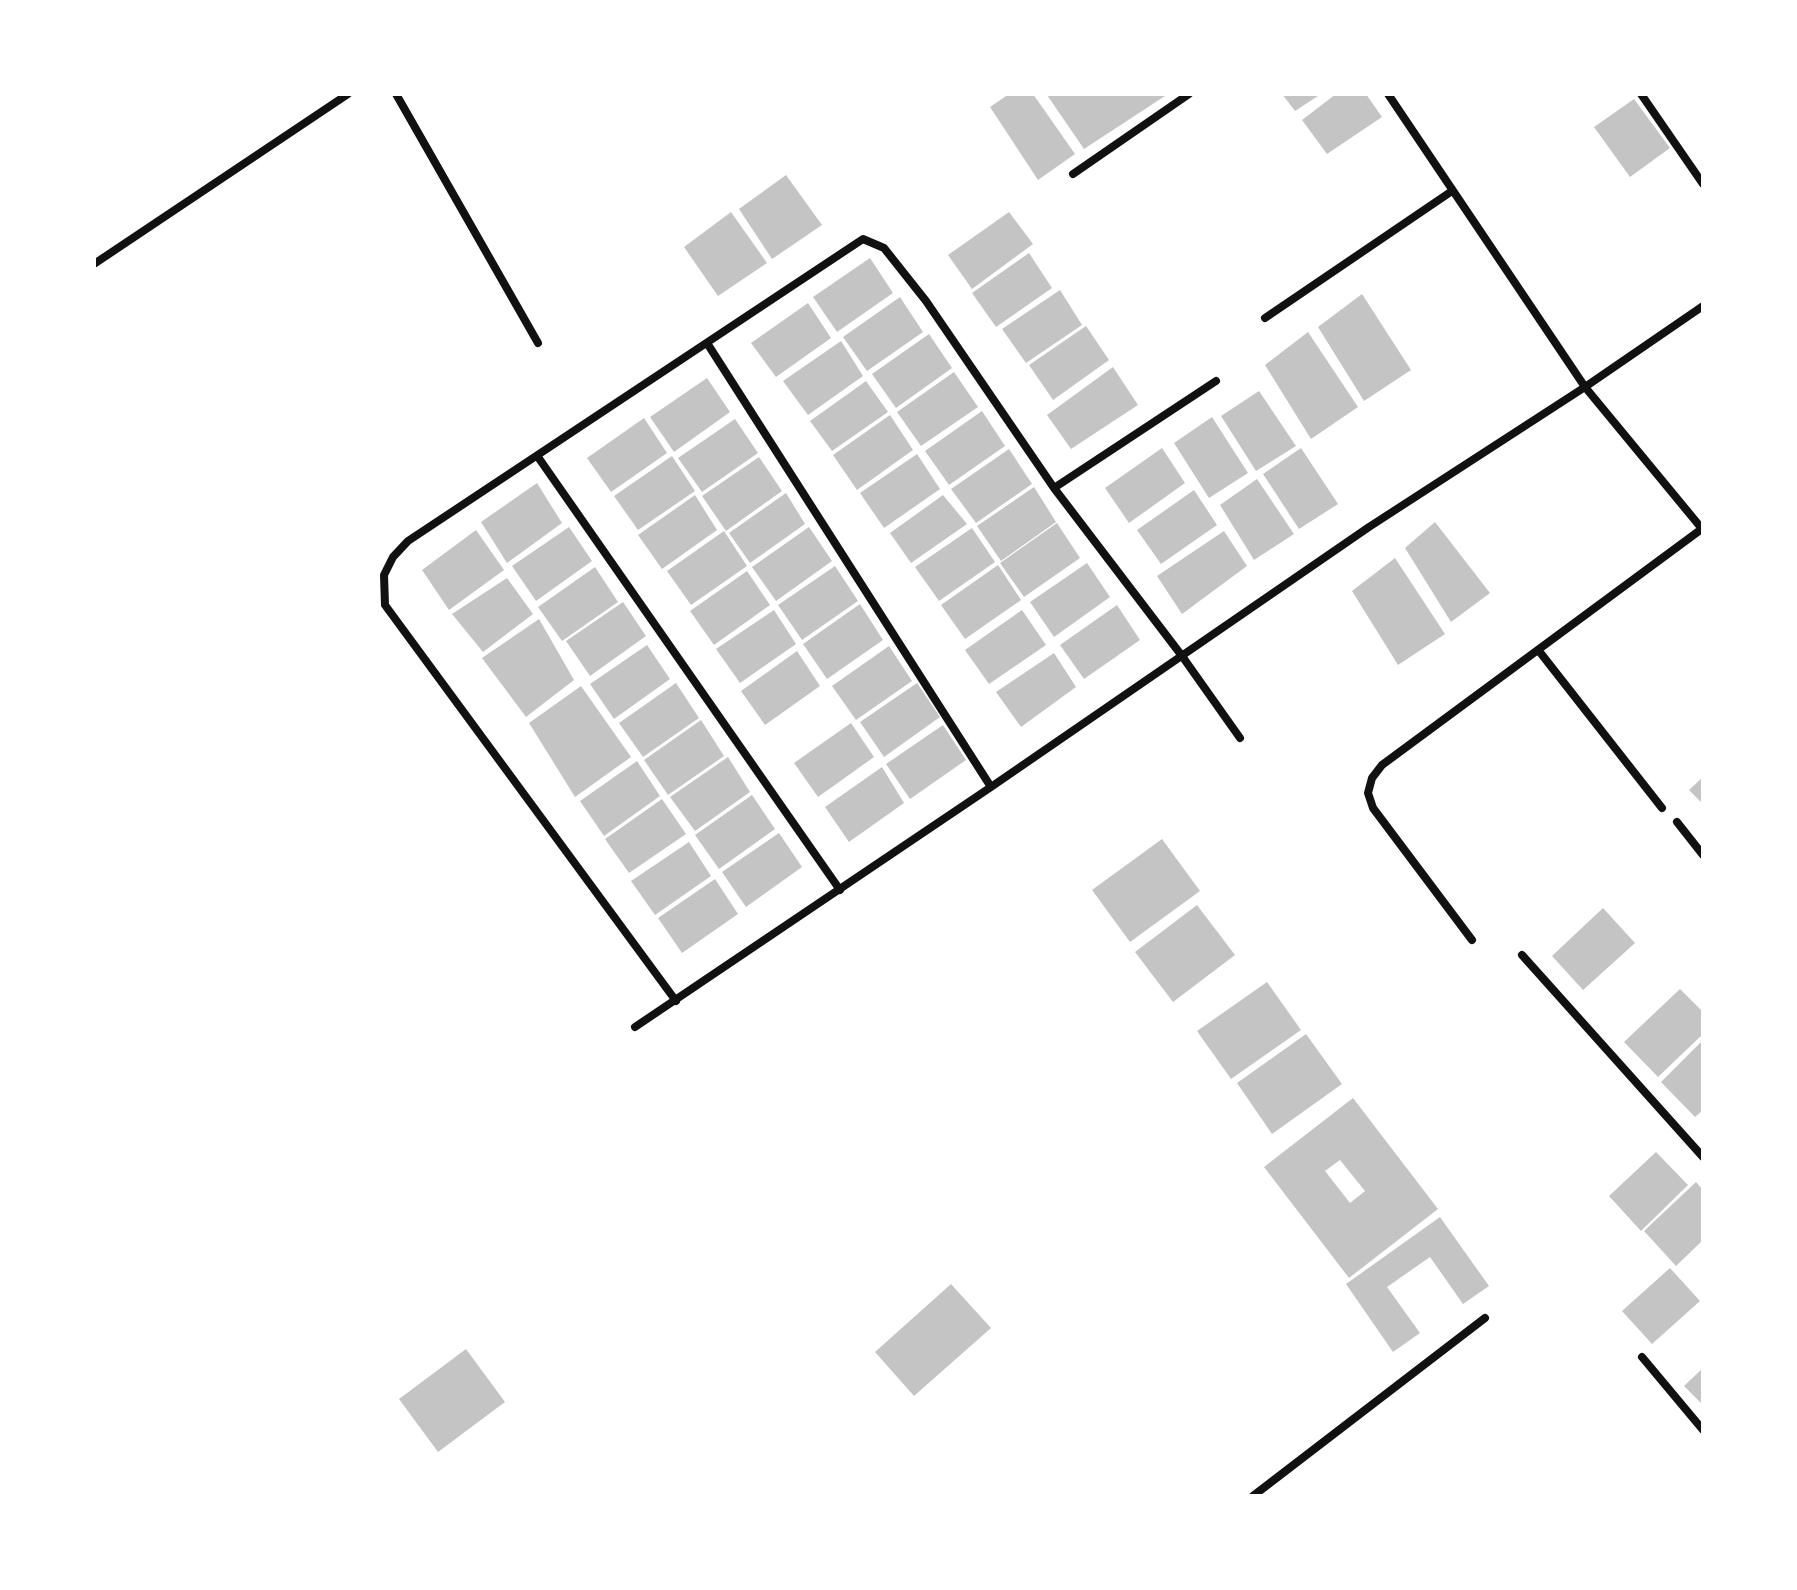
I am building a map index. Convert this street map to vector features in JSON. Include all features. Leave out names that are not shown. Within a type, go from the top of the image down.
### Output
[{"type":"street","points":[[94,264],[348,94]]},
{"type":"street","points":[[396,94],[538,343]]},
{"type":"street","points":[[1073,174],[1189,94]]},
{"type":"street","points":[[1388,94],[1585,387],[1703,529],[1382,765],[1372,778],[1368,793],[1373,808],[1472,940]]},
{"type":"street","points":[[1641,94],[1703,184]]},
{"type":"street","points":[[1265,318],[1452,191]]},
{"type":"street","points":[[676,1001],[385,605],[384,575],[393,557],[408,541],[863,239],[884,248],[926,301],[1054,488],[1182,656],[1240,738]]},
{"type":"street","points":[[635,1027],[1369,527],[1585,387],[1703,306]]},
{"type":"street","points":[[707,343],[991,787]]},
{"type":"street","points":[[1054,488],[1216,381]]},
{"type":"street","points":[[538,457],[840,890]]},
{"type":"street","points":[[1539,651],[1662,808]]},
{"type":"street","points":[[1677,822],[1703,855]]},
{"type":"street","points":[[1522,955],[1703,1157]]},
{"type":"street","points":[[1253,1496],[1485,1318]]},
{"type":"street","points":[[1642,1357],[1703,1430]]},
{"type":"building","points":[[1009,94],[1033,94],[1075,154],[1038,180],[990,107]]},
{"type":"building","points":[[1049,94],[1168,94],[1084,149]]},
{"type":"building","points":[[1282,94],[1321,94],[1295,111]]},
{"type":"building","points":[[1336,94],[1366,94],[1382,117],[1327,154],[1302,120]]},
{"type":"building","points":[[1634,99],[1670,148],[1630,177],[1594,127]]},
{"type":"building","points":[[786,175],[822,225],[772,259],[739,209]]},
{"type":"building","points":[[731,212],[767,263],[718,296],[684,247]]},
{"type":"building","points":[[1009,212],[1033,244],[972,289],[948,255]]},
{"type":"building","points":[[1029,253],[1052,288],[996,327],[972,293]]},
{"type":"building","points":[[870,258],[893,293],[837,332],[813,297]]},
{"type":"building","points":[[1060,290],[1082,325],[1026,363],[1002,329]]},
{"type":"building","points":[[1362,294],[1411,370],[1364,401],[1318,327]]},
{"type":"building","points":[[900,297],[923,332],[867,371],[843,337]]},
{"type":"building","points":[[808,303],[831,338],[776,377],[751,343]]},
{"type":"building","points":[[1086,326],[1109,360],[1053,400],[1029,365]]},
{"type":"building","points":[[1308,332],[1358,407],[1311,439],[1265,365]]},
{"type":"building","points":[[929,334],[952,368],[896,408],[872,374]]},
{"type":"building","points":[[841,341],[863,376],[808,415],[783,381]]},
{"type":"building","points":[[1113,367],[1138,405],[1071,449],[1047,415]]},
{"type":"building","points":[[954,372],[978,407],[921,446],[897,412]]},
{"type":"building","points":[[707,378],[730,412],[674,452],[650,417]]},
{"type":"building","points":[[866,381],[888,412],[832,451],[810,421]]},
{"type":"building","points":[[1259,391],[1296,446],[1256,471],[1221,416]]},
{"type":"building","points":[[982,411],[1005,446],[949,485],[925,451]]},
{"type":"building","points":[[890,415],[913,450],[857,490],[833,455]]},
{"type":"building","points":[[1212,417],[1248,473],[1209,498],[1174,443]]},
{"type":"building","points":[[644,418],[667,453],[611,492],[587,458]]},
{"type":"building","points":[[735,419],[758,453],[702,492],[678,458]]},
{"type":"building","points":[[1162,448],[1185,483],[1129,523],[1105,488]]},
{"type":"building","points":[[1301,448],[1338,504],[1299,529],[1263,474]]},
{"type":"building","points":[[1009,449],[1032,484],[976,523],[951,489]]},
{"type":"building","points":[[917,454],[940,489],[884,528],[860,493]]},
{"type":"building","points":[[672,456],[695,491],[638,530],[614,496]]},
{"type":"building","points":[[759,457],[782,491],[726,531],[702,496]]},
{"type":"building","points":[[1257,479],[1294,534],[1254,560],[1220,505]]},
{"type":"building","points":[[537,483],[562,523],[507,563],[481,522]]},
{"type":"building","points":[[1034,487],[1056,522],[1001,561],[977,526]]},
{"type":"building","points":[[1194,490],[1217,525],[1161,564],[1137,530]]},
{"type":"building","points":[[786,493],[805,524],[750,563],[729,533]]},
{"type":"building","points":[[695,495],[717,530],[662,569],[638,535]]},
{"type":"building","points":[[943,495],[967,524],[911,563],[890,533]]},
{"type":"building","points":[[1435,522],[1490,593],[1451,622],[1405,548]]},
{"type":"building","points":[[1057,523],[1080,558],[1024,597],[1000,563]]},
{"type":"building","points":[[569,527],[592,561],[536,601],[512,566]]},
{"type":"building","points":[[809,527],[832,561],[776,601],[752,567]]},
{"type":"building","points":[[972,528],[995,562],[939,601],[915,567]]},
{"type":"building","points":[[476,530],[504,570],[449,610],[422,570]]},
{"type":"building","points":[[724,531],[747,566],[691,605],[667,571]]},
{"type":"building","points":[[1224,531],[1247,566],[1182,614],[1157,576]]},
{"type":"building","points":[[1395,558],[1445,634],[1398,665],[1352,591]]},
{"type":"building","points":[[1087,563],[1110,597],[1054,637],[1030,602]]},
{"type":"building","points":[[998,565],[1021,600],[965,639],[941,605]]},
{"type":"building","points":[[835,566],[858,601],[802,640],[778,605]]},
{"type":"building","points":[[595,567],[618,602],[562,641],[538,607]]},
{"type":"building","points":[[747,571],[770,605],[714,645],[690,611]]},
{"type":"building","points":[[507,578],[533,614],[483,652],[452,614]]},
{"type":"building","points":[[623,602],[646,636],[590,676],[566,641]]},
{"type":"building","points":[[860,604],[883,640],[827,679],[803,644]]},
{"type":"building","points":[[1117,605],[1140,640],[1084,679],[1060,645]]},
{"type":"building","points":[[774,610],[796,644],[740,683],[716,649]]},
{"type":"building","points":[[1022,610],[1046,645],[989,684],[965,650]]},
{"type":"building","points":[[539,619],[574,680],[526,717],[482,658]]},
{"type":"building","points":[[647,645],[670,679],[614,719],[590,684]]},
{"type":"building","points":[[889,646],[912,681],[856,720],[832,686]]},
{"type":"building","points":[[797,651],[820,686],[765,725],[741,691]]},
{"type":"building","points":[[1054,653],[1076,687],[1021,727],[996,692]]},
{"type":"building","points":[[676,683],[699,718],[643,757],[619,723]]},
{"type":"building","points":[[917,683],[940,717],[884,757],[860,722]]},
{"type":"building","points":[[581,686],[631,757],[575,797],[529,723]]},
{"type":"building","points":[[701,720],[724,756],[668,795],[644,760]]},
{"type":"building","points":[[851,723],[874,757],[818,797],[794,763]]},
{"type":"building","points":[[943,725],[966,760],[910,799],[886,764]]},
{"type":"building","points":[[728,757],[750,792],[695,831],[670,797]]},
{"type":"building","points":[[637,761],[660,796],[604,836],[580,801]]},
{"type":"building","points":[[882,767],[904,803],[849,842],[825,807]]},
{"type":"building","points":[[1703,777],[1703,804],[1689,790]]},
{"type":"building","points":[[752,795],[775,829],[719,869],[695,835]]},
{"type":"building","points":[[662,799],[686,834],[629,873],[605,839]]},
{"type":"building","points":[[779,833],[802,867],[746,907],[722,872]]},
{"type":"building","points":[[1162,839],[1200,891],[1130,942],[1092,890]]},
{"type":"building","points":[[689,842],[711,876],[655,915],[631,881]]},
{"type":"building","points":[[715,879],[738,914],[682,953],[658,918]]},
{"type":"building","points":[[1197,905],[1235,955],[1173,1002],[1135,952]]},
{"type":"building","points":[[1603,908],[1635,943],[1583,990],[1552,956]]},
{"type":"building","points":[[1267,982],[1301,1030],[1231,1079],[1197,1031]]},
{"type":"building","points":[[1680,989],[1703,1012],[1703,1034],[1658,1077],[1624,1042]]},
{"type":"building","points":[[1306,1034],[1342,1084],[1272,1134],[1237,1083]]},
{"type":"building","points":[[1703,1040],[1703,1110],[1695,1117],[1661,1082]]},
{"type":"building","points":[[1353,1098],[1438,1209],[1349,1278],[1264,1167]],"holes":[[[1340,1160],[1365,1191],[1350,1203],[1325,1171]]]},
{"type":"building","points":[[1656,1152],[1688,1185],[1641,1231],[1609,1196]]},
{"type":"building","points":[[1696,1182],[1703,1190],[1703,1240],[1676,1266],[1644,1231]]},
{"type":"building","points":[[1440,1217],[1489,1286],[1463,1304],[1430,1257],[1387,1287],[1420,1333],[1393,1352],[1346,1284]]},
{"type":"building","points":[[1670,1268],[1700,1301],[1652,1344],[1622,1311]]},
{"type":"building","points":[[951,1284],[991,1328],[914,1396],[875,1352]]},
{"type":"building","points":[[466,1349],[505,1402],[438,1452],[399,1399]]},
{"type":"building","points":[[1703,1368],[1703,1405],[1684,1386]]}]
